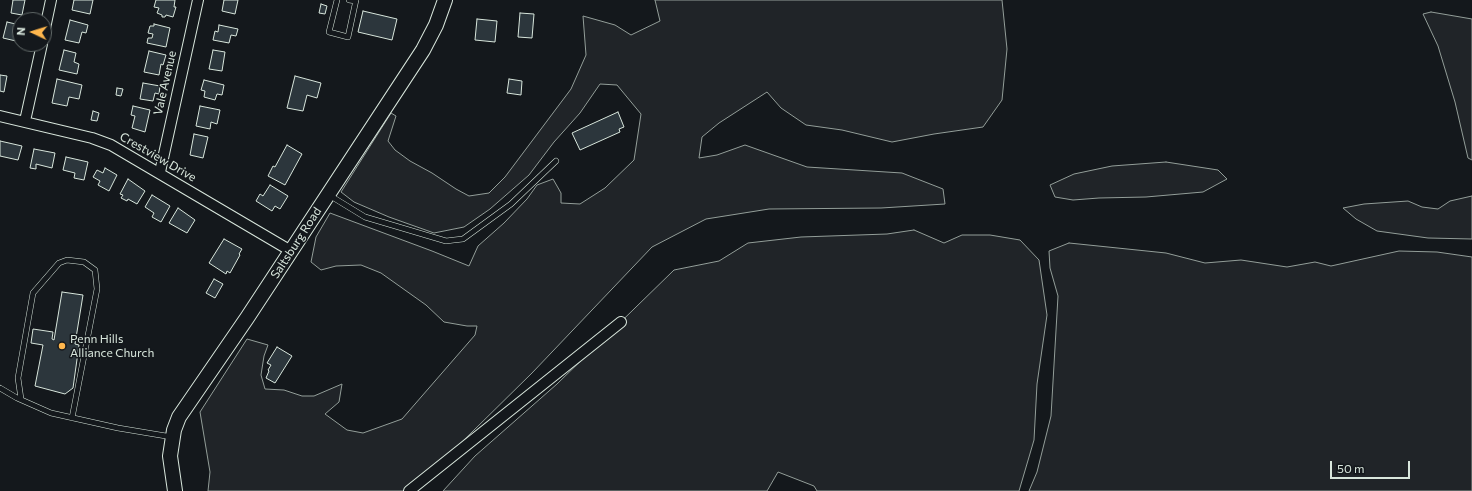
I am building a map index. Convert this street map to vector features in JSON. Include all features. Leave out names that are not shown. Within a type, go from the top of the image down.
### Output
[{"type":"main road","name":"Saltsburg Road","points":[[176,491],[170,456],[173,437],[179,417],[291,251],[423,50],[436,26],[445,0]]},
{"type":"street","points":[[48,12],[51,0]]},
{"type":"street","name":"Vale Avenue","points":[[160,172],[198,0]]},
{"type":"street","points":[[25,121],[40,52]]},
{"type":"street","name":"Crestview Drive","points":[[0,116],[92,138],[111,145],[160,172],[291,251]]},
{"type":"street","points":[[409,491],[621,322]]},
{"type":"lane","points":[[337,0],[329,32],[348,37],[356,1],[349,0]]},
{"type":"lane","points":[[328,194],[365,217],[446,241],[463,239],[511,204],[556,161]]},
{"type":"lane","points":[[21,399],[18,378],[34,293],[59,263],[67,260],[84,262],[95,270],[97,289],[72,418]]},
{"type":"lane","points":[[0,388],[51,413],[118,428],[173,437]]},
{"type":"shaded area","points":[[655,0],[1002,0],[1007,49],[1002,100],[983,127],[892,142],[842,130],[806,125],[781,108],[767,92],[719,123],[702,137],[699,158],[717,155],[745,145],[807,167],[902,173],[943,189],[945,204],[881,208],[769,209],[706,219],[652,247],[532,373],[412,491],[208,491],[210,472],[200,412],[247,339],[268,345],[264,356],[261,375],[265,389],[284,390],[302,396],[314,396],[342,384],[339,402],[325,414],[347,430],[363,433],[402,419],[475,335],[477,326],[467,326],[444,322],[426,305],[381,273],[361,265],[336,266],[321,270],[311,262],[316,237],[330,213],[469,266],[478,246],[504,223],[527,199],[537,185],[553,179],[561,193],[561,203],[580,204],[605,188],[634,160],[641,114],[617,85],[600,84],[580,113],[554,142],[529,175],[490,209],[464,227],[434,233],[389,217],[354,202],[341,192],[391,113],[396,116],[388,141],[395,150],[410,161],[469,196],[489,193],[505,177],[571,89],[586,55],[583,16],[615,25],[631,35],[660,21]]},
{"type":"shaded area","points":[[1431,12],[1472,19],[1472,160],[1468,158],[1455,102],[1438,46],[1423,14]]},
{"type":"shaded area","points":[[1166,162],[1218,170],[1227,179],[1203,192],[1146,197],[1073,200],[1055,197],[1050,185],[1074,174],[1112,166]]},
{"type":"shaded area","points":[[1472,196],[1472,239],[1428,238],[1377,231],[1356,219],[1343,208],[1364,204],[1408,201],[1422,207],[1438,209],[1450,201]]},
{"type":"shaded area","points":[[914,230],[944,243],[962,235],[990,235],[1020,240],[1039,260],[1047,315],[1037,384],[1034,440],[1019,491],[817,491],[814,486],[778,472],[767,491],[443,491],[475,456],[557,384],[674,270],[719,261],[748,243],[801,237],[887,234]]},
{"type":"shaded area","points":[[1069,243],[1166,253],[1205,263],[1241,260],[1287,267],[1315,262],[1331,266],[1399,251],[1437,252],[1472,257],[1472,491],[1029,491],[1037,472],[1051,416],[1058,296],[1050,268],[1049,251]]},
{"type":"building","points":[[13,0],[25,0],[23,12],[11,13]]},
{"type":"building","points":[[74,0],[93,0],[90,14],[72,10]]},
{"type":"building","points":[[156,0],[175,0],[174,7],[176,7],[173,17],[166,15],[165,17],[162,17],[162,15],[157,13],[159,8],[154,7]]},
{"type":"building","points":[[224,0],[238,0],[235,14],[222,11]]},
{"type":"building","points":[[321,4],[327,6],[325,14],[319,13]]},
{"type":"building","points":[[363,11],[397,19],[392,40],[358,32]]},
{"type":"building","points":[[520,13],[534,14],[532,38],[518,37]]},
{"type":"building","points":[[477,19],[497,21],[495,42],[475,40]]},
{"type":"building","points":[[70,20],[88,25],[86,33],[82,32],[79,43],[65,40]]},
{"type":"building","points":[[7,22],[12,23],[12,40],[3,38]]},
{"type":"building","points":[[154,24],[170,28],[166,47],[147,43],[148,38],[152,38],[153,34],[148,33],[150,26],[154,26]]},
{"type":"building","points":[[219,25],[238,29],[236,36],[231,35],[229,43],[213,40],[215,31],[218,32]]},
{"type":"building","points":[[64,50],[76,53],[74,62],[79,64],[77,74],[59,70]]},
{"type":"building","points":[[213,50],[225,52],[222,71],[209,69]]},
{"type":"building","points":[[149,51],[166,55],[163,65],[161,64],[159,75],[144,72]]},
{"type":"building","points":[[0,75],[7,76],[4,92],[0,91]]},
{"type":"building","points":[[295,76],[321,83],[317,98],[307,95],[303,111],[287,108]]},
{"type":"building","points":[[57,79],[82,85],[79,99],[69,97],[67,106],[52,103]]},
{"type":"building","points":[[509,79],[522,81],[521,95],[507,93]]},
{"type":"building","points":[[204,80],[224,85],[222,95],[217,94],[215,100],[204,97],[205,91],[201,90]]},
{"type":"building","points":[[143,83],[160,86],[159,94],[155,93],[153,101],[140,99]]},
{"type":"building","points":[[117,88],[123,89],[121,96],[116,95]]},
{"type":"building","points":[[133,106],[150,110],[145,132],[132,128],[135,116],[131,115]]},
{"type":"building","points":[[200,106],[220,110],[217,124],[211,122],[210,129],[196,126]]},
{"type":"building","points":[[93,111],[99,113],[97,121],[91,120]]},
{"type":"building","points":[[618,112],[624,127],[619,129],[620,132],[580,150],[572,133]]},
{"type":"building","points":[[194,134],[208,137],[203,158],[190,155]]},
{"type":"building","points":[[0,141],[22,146],[18,160],[0,156]]},
{"type":"building","points":[[287,145],[302,154],[285,185],[268,176],[273,166],[275,167]]},
{"type":"building","points":[[34,149],[55,153],[52,168],[36,164],[36,169],[30,168]]},
{"type":"building","points":[[66,157],[88,162],[84,180],[74,178],[75,173],[63,170]]},
{"type":"building","points":[[105,168],[117,175],[109,191],[98,185],[100,181],[93,177],[97,170],[103,173]]},
{"type":"building","points":[[128,179],[145,191],[137,204],[128,199],[127,201],[121,198],[123,195],[120,194]]},
{"type":"building","points":[[270,185],[288,196],[280,209],[275,206],[272,211],[256,201],[260,194],[263,196]]},
{"type":"building","points":[[152,195],[170,206],[161,222],[152,217],[154,213],[145,207]]},
{"type":"building","points":[[178,208],[195,220],[187,233],[169,223]]},
{"type":"building","points":[[224,239],[242,249],[230,273],[227,271],[226,274],[209,263]]},
{"type":"building","points":[[214,279],[223,284],[215,298],[206,293]]},
{"type":"building","points":[[62,292],[83,295],[75,344],[79,345],[73,388],[65,394],[35,386],[43,345],[31,343],[33,329],[53,332],[52,339],[54,340]]},
{"type":"building","points":[[277,347],[292,356],[275,383],[266,378],[271,365],[267,363]]},
{"type":"place","name":"Penn Hills Alliance Church","points":[[62,346]]}]
